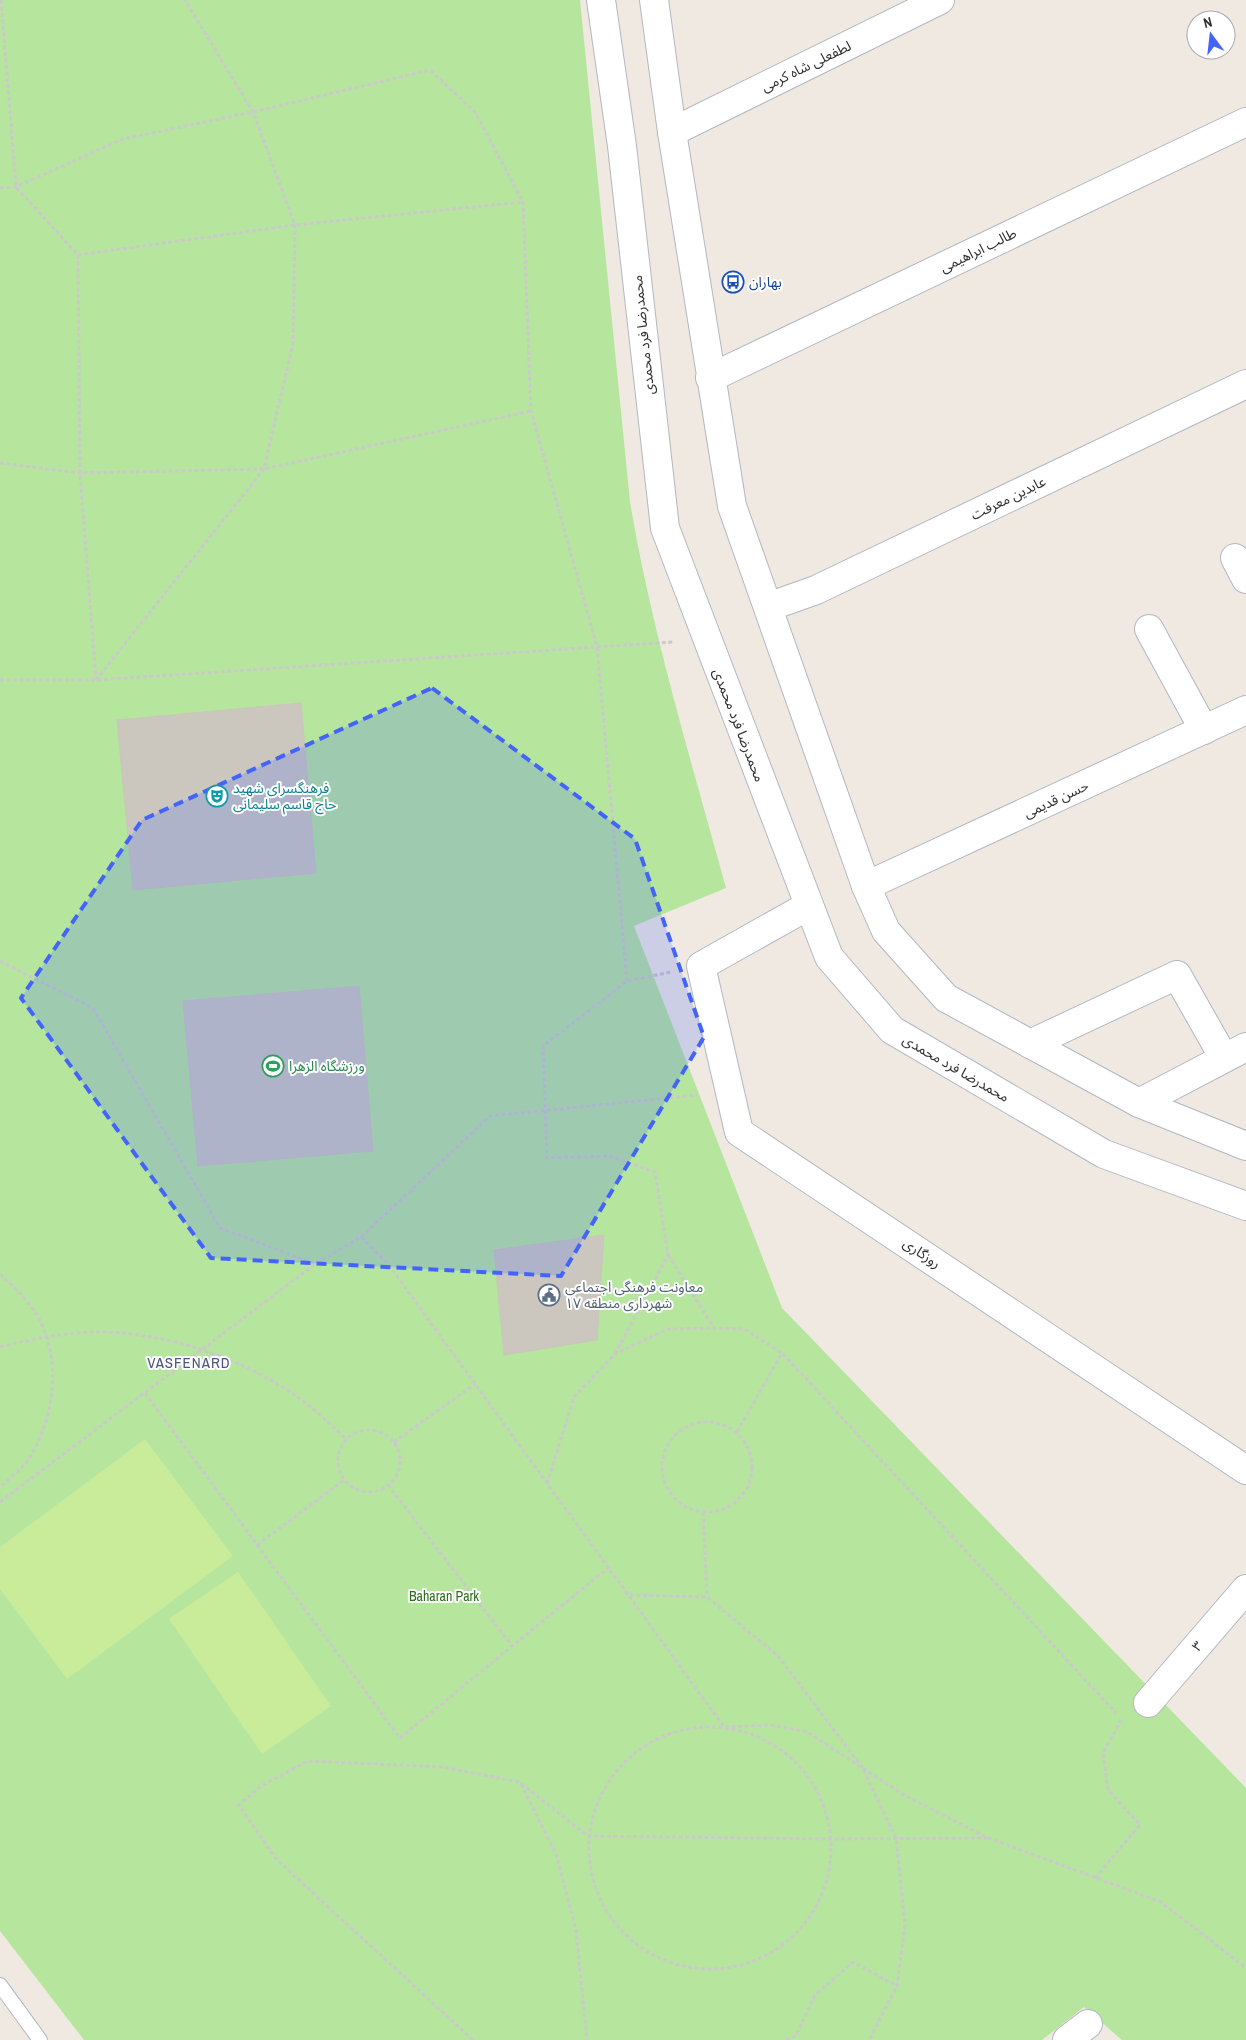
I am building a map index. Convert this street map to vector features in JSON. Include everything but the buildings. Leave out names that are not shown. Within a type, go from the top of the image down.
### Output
[{"type":"street","name":"محمدرضا فرد محمدی","points":[[601,0],[622,146],[665,528],[829,957],[892,1030],[1104,1154],[1246,1206]]},
{"type":"street","points":[[654,0],[672,132],[732,506],[866,886],[886,931],[946,998],[1139,1103],[1246,1146]]},
{"type":"street","name":"لطفعلی شاه کرمی","points":[[672,132],[940,0]]},
{"type":"street","name":"طالب ابراهیمی","points":[[710,378],[1246,122]]},
{"type":"street","name":"عابدین معرفت","points":[[768,607],[816,590],[1246,384]]},
{"type":"street","points":[[1149,629],[1204,730]]},
{"type":"street","name":"حسن قدیمی","points":[[866,886],[1246,710]]},
{"type":"street","points":[[701,966],[808,906]]},
{"type":"street","name":"روزگاری","points":[[701,966],[739,1132],[1246,1470]]},
{"type":"street","points":[[1030,1044],[1177,975],[1235,1053],[1139,1103]]},
{"type":"street","name":"۳","points":[[1148,1703],[1246,1589]]},
{"type":"lane","points":[[0,1985],[40,2040]]},
{"type":"path","points":[[2,0],[16,187],[78,255],[80,472],[96,680]]},
{"type":"path","points":[[96,680],[264,469],[293,343],[295,225],[253,112],[185,0]]},
{"type":"path","points":[[0,188],[16,187],[122,139],[253,112],[430,70],[475,112],[523,202],[531,411],[597,647],[627,981]]},
{"type":"path","points":[[78,255],[295,225],[523,202]]},
{"type":"path","points":[[0,463],[80,472],[264,469],[531,411]]},
{"type":"path","points":[[0,680],[96,680],[707,640]]},
{"type":"path","points":[[0,961],[93,1008],[220,1228],[315,1264]]},
{"type":"path","points":[[701,966],[627,981],[543,1046],[547,1158],[610,1156],[655,1172],[668,1254],[714,1328]]},
{"type":"path","points":[[0,1502],[315,1264],[361,1237],[490,1116],[730,1091]]},
{"type":"path","points":[[361,1237],[388,1264],[724,1727],[764,1738],[798,1763],[822,1798],[832,1839],[829,1879],[812,1916],[784,1945],[748,1964],[709,1970],[668,1963],[634,1944],[607,1913],[591,1876],[588,1836],[598,1799],[619,1767],[649,1742],[686,1729],[724,1727],[771,1726],[807,1732],[904,1795],[989,1838],[1161,1902],[1246,1968]]},
{"type":"path","points":[[547,1484],[574,1397],[615,1354],[668,1254]]},
{"type":"path","points":[[0,1274],[28,1302],[47,1337],[54,1380],[47,1423],[27,1461],[0,1486]]},
{"type":"path","points":[[615,1354],[668,1329],[714,1328],[744,1329],[782,1353],[1121,1719]]},
{"type":"path","points":[[0,1347],[47,1337],[95,1332],[153,1338],[203,1348],[254,1371],[304,1401],[346,1439]]},
{"type":"path","points":[[736,1432],[782,1353]]},
{"type":"path","points":[[394,1442],[475,1384]]},
{"type":"path","points":[[145,1393],[400,1738],[609,1567]]},
{"type":"path","points":[[708,1421],[723,1424],[736,1432],[746,1442],[752,1456],[753,1470],[750,1485],[742,1497],[731,1506],[718,1511],[703,1512],[688,1509],[675,1500],[666,1487],[662,1473],[662,1457],[674,1437],[692,1424],[708,1421]]},
{"type":"path","points":[[365,1429],[386,1434],[394,1442],[400,1459],[395,1478],[388,1485],[380,1490],[365,1491],[351,1487],[344,1480],[337,1464],[341,1447],[346,1439],[365,1429]]},
{"type":"path","points":[[257,1545],[344,1480]]},
{"type":"path","points":[[388,1485],[512,1646]]},
{"type":"path","points":[[703,1512],[707,1597]]},
{"type":"path","points":[[630,1595],[707,1597],[778,1656],[862,1767],[896,1838],[906,1925],[897,1986],[868,2040]]},
{"type":"path","points":[[1095,1878],[1140,1825],[1108,1790],[1104,1753],[1121,1719],[1148,1703]]},
{"type":"path","points":[[473,2040],[276,1859],[239,1805],[261,1786],[308,1761],[443,1767],[519,1782],[588,1836],[832,1839],[989,1838]]},
{"type":"path","points":[[519,1782],[556,1854],[576,1930],[587,2040]]},
{"type":"path","points":[[786,2040],[796,2036],[815,1995],[854,1962],[897,1986]]},
{"type":"highlighted area","points":[[432,688],[635,839],[704,1037],[561,1276],[211,1258],[21,998],[142,820]]},
{"type":"green space","name":"Baharan Park","points":[[0,0],[580,0],[630,502],[649,600],[726,888],[634,926],[782,1308],[1246,1788],[1246,2040],[1122,2040],[1084,2007],[1042,2040],[84,2040],[0,1931]]},
{"type":"green space","points":[[145,1439],[233,1556],[67,1679],[0,1589],[0,1547]]},
{"type":"green space","points":[[238,1572],[331,1706],[262,1754],[169,1619]]},
{"type":"place","name":"بهاران","points":[[733,282]]},
{"type":"place","name":"فرهنگسرای شهید حاج قاسم سلیمانی","points":[[217,796]]},
{"type":"place","name":"ورزشگاه الزهرا","points":[[273,1066]]},
{"type":"place","name":"معاونت فرهنگی اجتماعی شهرداری منطقه ۱۷","points":[[549,1295]]},
{"type":"district","name":"VASFENARD","points":[[189,1363]]}]
